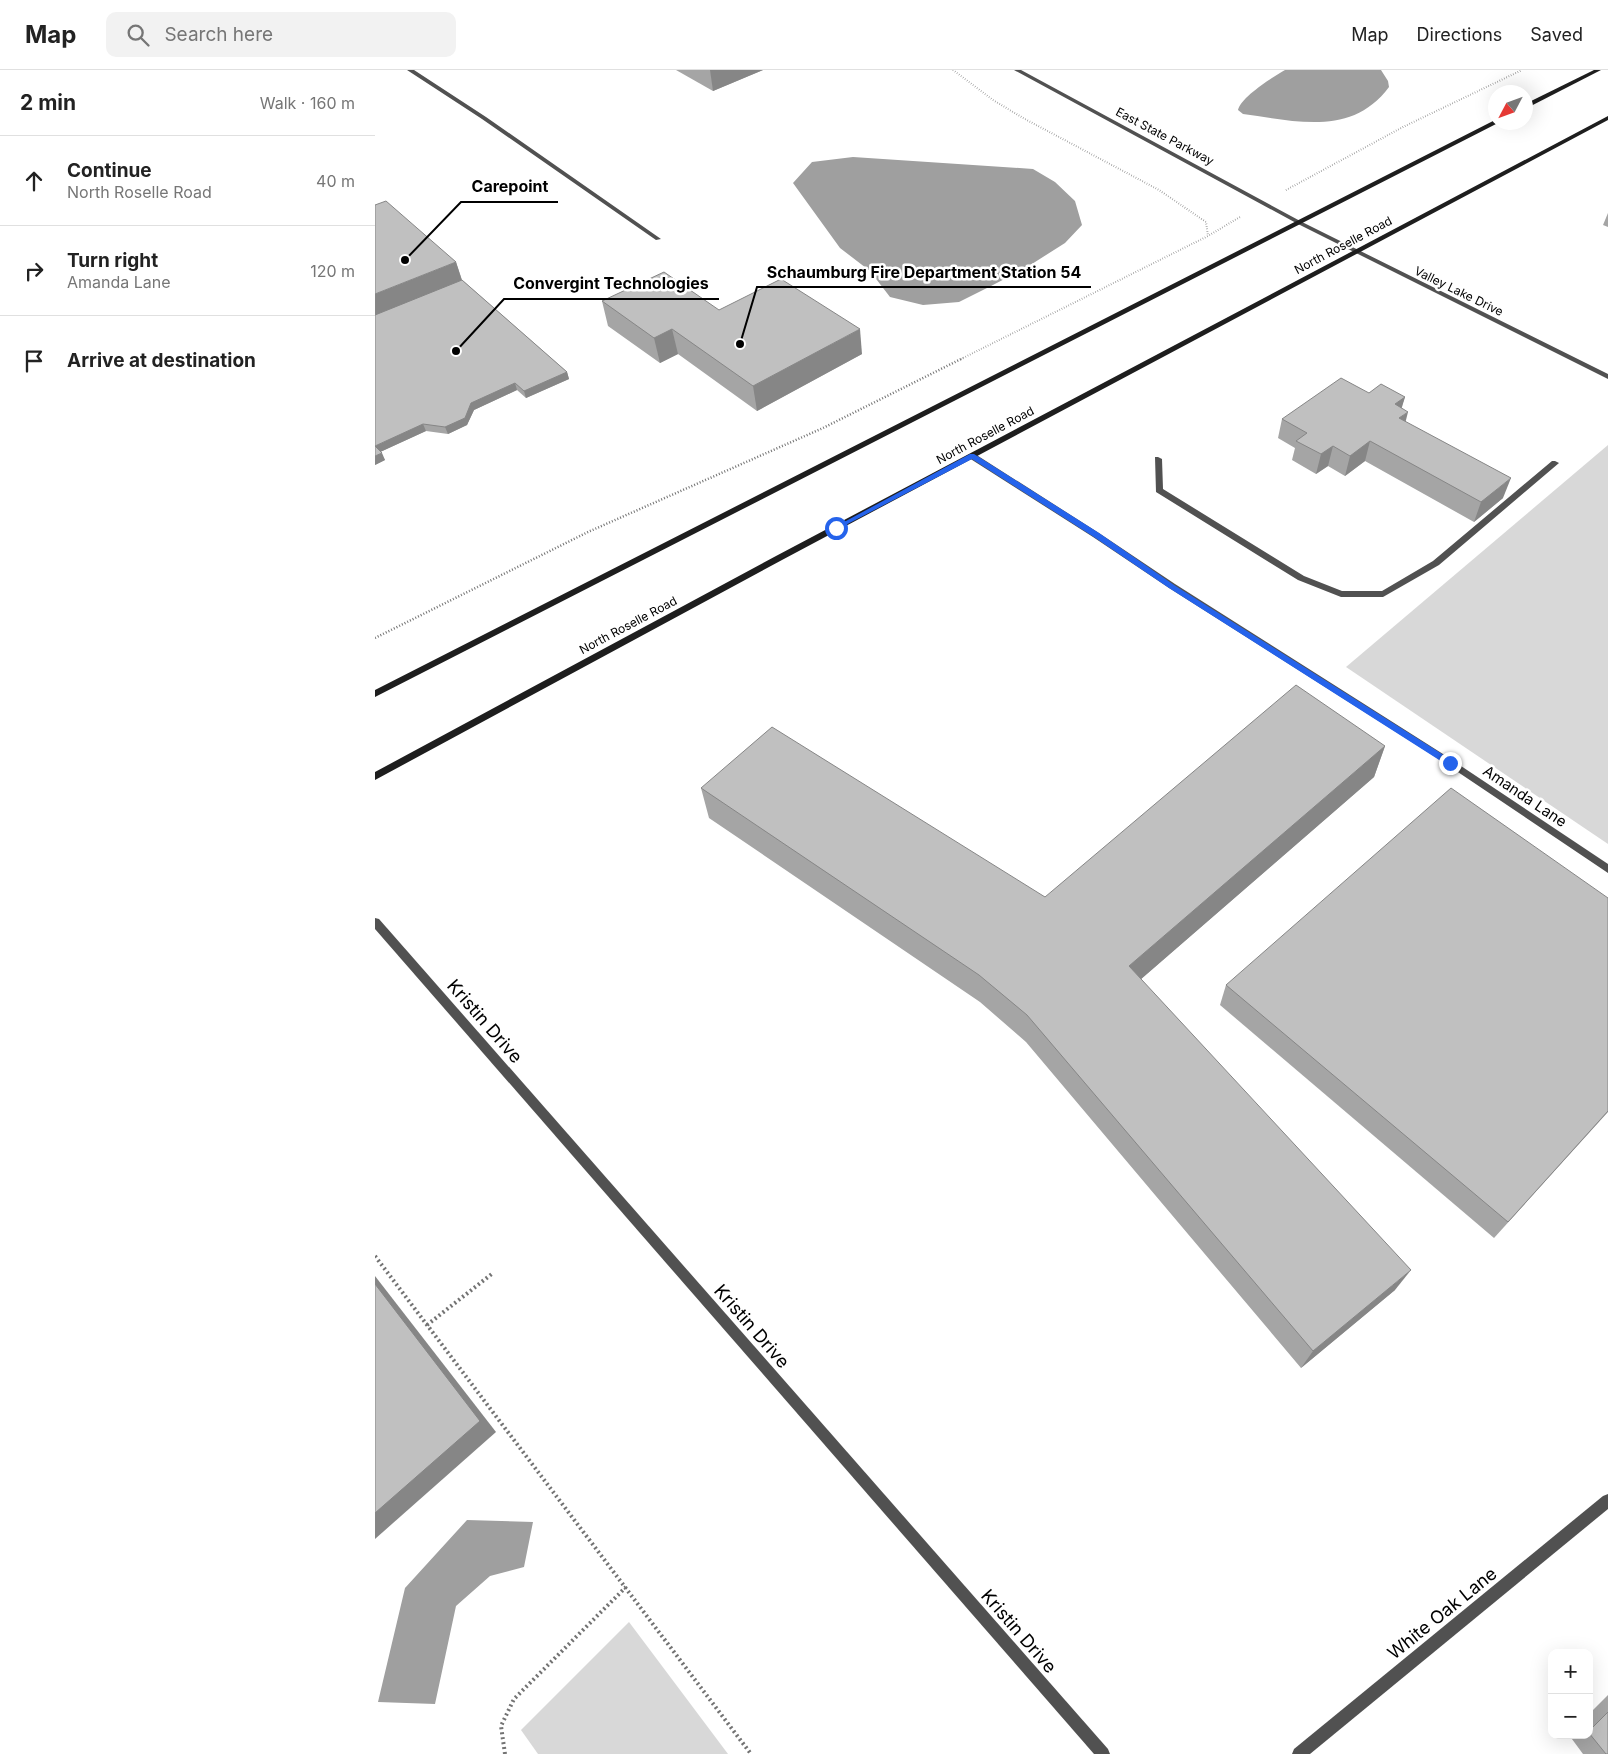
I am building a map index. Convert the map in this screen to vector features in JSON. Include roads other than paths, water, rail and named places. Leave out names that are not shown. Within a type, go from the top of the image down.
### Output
[{"type":"main road","points":[[1533,103],[1598,70]]},
{"type":"main road","name":"North Roselle Road","points":[[375,776],[1608,118]]},
{"type":"main road","points":[[375,694],[1488,126]]},
{"type":"street","points":[[410,70],[658,239]]},
{"type":"street","name":"East State Parkway","points":[[1017,70],[1301,223]]},
{"type":"street","name":"Valley Lake Drive","points":[[1301,223],[1608,377]]},
{"type":"street","name":"Amanda Lane","points":[[972,456],[1172,586],[1440,756],[1608,869]]},
{"type":"street","points":[[1158,458],[1159,490],[1301,578],[1341,594],[1383,594],[1436,562],[1555,463]]},
{"type":"street","name":"Kristin Drive","points":[[375,922],[1103,1754]]},
{"type":"street","name":"White Oak Lane","points":[[1299,1754],[1608,1501]]},
{"type":"place","name":"Carepoint","points":[[405,260]]},
{"type":"place","name":"Schaumburg Fire Department Station 54","points":[[740,344]]},
{"type":"place","name":"Convergint Technologies","points":[[456,351]]}]
